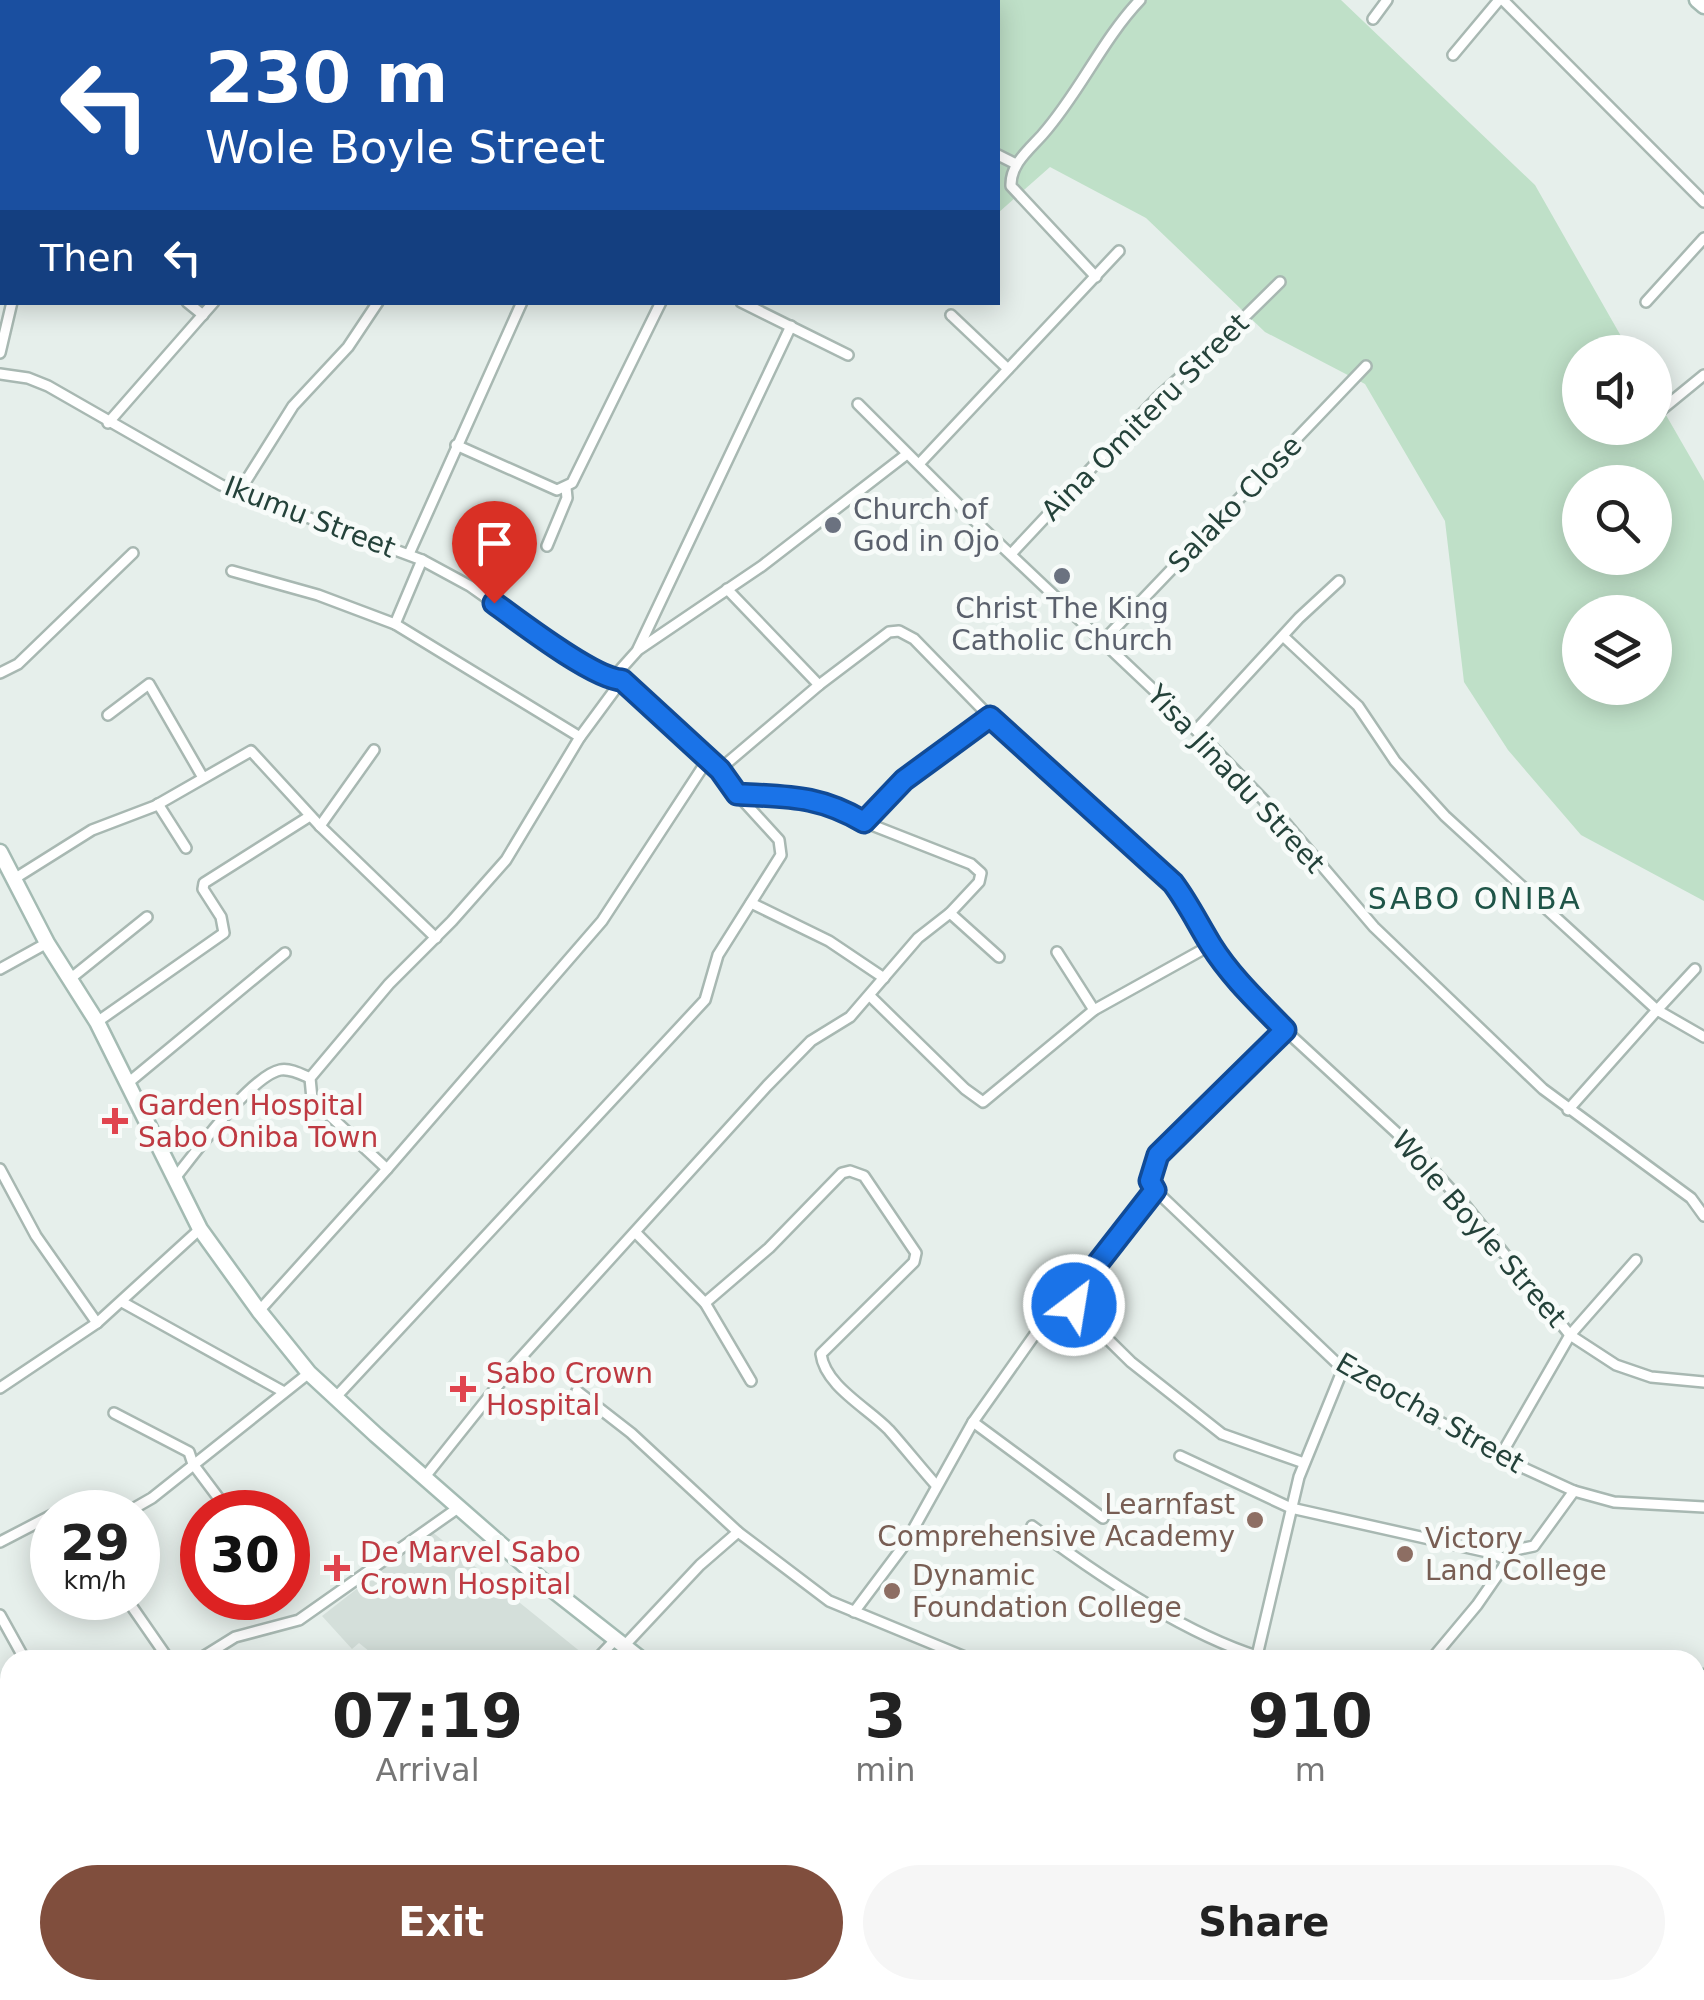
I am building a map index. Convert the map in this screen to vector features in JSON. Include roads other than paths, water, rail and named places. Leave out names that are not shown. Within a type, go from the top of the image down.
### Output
[{"type":"main road","points":[[1697,0],[1704,6]]},
{"type":"main road","points":[[0,852],[47,943],[97,1022],[200,1230],[259,1311],[310,1373],[424,1478],[630,1650]]},
{"type":"street","points":[[1096,277],[1010,186],[1016,164],[1064,110],[1120,22],[1140,0]]},
{"type":"street","points":[[1373,18],[1387,0]]},
{"type":"street","points":[[1453,55],[1501,0],[1704,202]]},
{"type":"street","points":[[1000,156],[1016,164]]},
{"type":"street","points":[[1646,302],[1704,238]]},
{"type":"street","points":[[919,464],[1119,251]]},
{"type":"street","name":"Aina Omiteru Street","points":[[1011,554],[1157,398],[1280,282]]},
{"type":"street","points":[[0,353],[11,305]]},
{"type":"street","points":[[191,305],[204,315]]},
{"type":"street","points":[[108,423],[212,305]]},
{"type":"street","points":[[239,492],[293,406],[348,348],[376,305]]},
{"type":"street","points":[[409,554],[521,305]]},
{"type":"street","points":[[456,445],[557,490],[566,488],[572,483],[660,305]]},
{"type":"street","points":[[761,306],[848,355]]},
{"type":"street","points":[[952,316],[1008,369]]},
{"type":"street","points":[[387,1169],[312,1099],[310,1078],[389,984],[506,860],[638,650],[791,326]]},
{"type":"street","name":"Salako Close","points":[[1103,641],[1366,366]]},
{"type":"street","name":"Ikumu Street","points":[[0,374],[48,386],[108,423],[239,492],[422,560],[470,586],[542,638],[617,680],[720,770],[781,847],[781,854],[751,903]]},
{"type":"street","points":[[1672,401],[1704,374]]},
{"type":"street","name":"Yisa Jinadu Street","points":[[858,404],[1196,730],[1282,819],[1374,927],[1568,1110],[1691,1198],[1704,1216]]},
{"type":"street","points":[[638,650],[762,566],[907,454]]},
{"type":"street","points":[[548,546],[567,498],[566,488]]},
{"type":"street","points":[[0,673],[18,664],[133,553]]},
{"type":"street","points":[[395,624],[422,560]]},
{"type":"street","points":[[232,571],[318,595],[395,624],[580,737]]},
{"type":"street","points":[[1196,730],[1339,582]]},
{"type":"street","points":[[726,589],[819,685]]},
{"type":"street","name":"Wole Boyle Street","points":[[720,770],[819,685],[889,632],[899,631],[914,639],[990,717],[1173,883],[1239,982],[1411,1146],[1464,1204],[1570,1335],[1616,1365],[1651,1378],[1704,1382]]},
{"type":"street","points":[[1283,636],[1358,706],[1394,761],[1445,816],[1657,1010],[1704,1037]]},
{"type":"street","points":[[108,715],[149,684],[202,776]]},
{"type":"street","points":[[864,822],[904,780],[990,717]]},
{"type":"street","points":[[320,826],[374,750]]},
{"type":"street","points":[[14,879],[92,830],[158,804],[250,751],[310,816],[436,938]]},
{"type":"street","points":[[259,1311],[602,922],[708,759]]},
{"type":"street","points":[[424,1478],[515,1364],[767,1086],[810,1042],[841,1026],[918,938],[950,914],[979,882],[981,872],[970,864],[864,822],[836,806],[808,798],[737,794]]},
{"type":"street","points":[[158,804],[186,848]]},
{"type":"street","points":[[97,1022],[224,933],[204,883],[310,816]]},
{"type":"street","points":[[336,1397],[698,1008],[718,955],[751,903],[829,941],[884,978]]},
{"type":"street","points":[[950,914],[998,957]]},
{"type":"street","points":[[70,980],[147,916]]},
{"type":"street","points":[[0,969],[47,943]]},
{"type":"street","points":[[870,996],[965,1089],[984,1102],[1094,1010],[1211,945]]},
{"type":"street","points":[[1056,952],[1094,1010]]},
{"type":"street","points":[[128,1083],[285,953]]},
{"type":"street","points":[[1568,1110],[1695,969]]},
{"type":"street","points":[[1285,1030],[1158,1155],[1150,1181],[1155,1190],[1081,1285],[1074,1305],[1172,1397],[1222,1434],[1302,1469]]},
{"type":"street","points":[[173,1180],[228,1112],[268,1076],[277,1070],[288,1070],[310,1078]]},
{"type":"street","points":[[0,1169],[36,1236],[97,1324]]},
{"type":"street","points":[[705,1302],[769,1248],[842,1173],[850,1170],[864,1176],[916,1252],[914,1262],[820,1354],[821,1361],[844,1391],[886,1428],[936,1485]]},
{"type":"street","name":"Ezeocha Street","points":[[1155,1190],[1342,1369],[1574,1492],[1614,1502],[1704,1507]]},
{"type":"street","points":[[0,1388],[97,1324],[200,1230]]},
{"type":"street","points":[[636,1232],[705,1302],[752,1382]]},
{"type":"street","points":[[1501,1455],[1570,1335],[1636,1260]]},
{"type":"street","points":[[122,1302],[284,1392]]},
{"type":"street","points":[[854,1612],[905,1544],[973,1422],[1038,1330],[1056,1323],[1078,1337],[1090,1324]]},
{"type":"street","points":[[1258,1650],[1302,1469],[1342,1369]]},
{"type":"street","points":[[160,1491],[310,1373]]},
{"type":"street","points":[[577,1391],[631,1433],[738,1532],[829,1601],[947,1650]]},
{"type":"street","points":[[114,1413],[189,1452],[212,1490]]},
{"type":"street","points":[[973,1422],[1104,1518]]},
{"type":"street","points":[[1180,1456],[1291,1508],[1492,1552],[1508,1560]]},
{"type":"street","points":[[1438,1650],[1515,1550],[1534,1546],[1574,1492]]},
{"type":"street","points":[[214,1650],[235,1637],[299,1620],[458,1508]]},
{"type":"street","points":[[1032,1526],[1081,1563],[1204,1635],[1238,1650]]},
{"type":"street","points":[[0,1542],[30,1527]]},
{"type":"street","points":[[609,1650],[738,1532]]},
{"type":"street","points":[[0,1614],[20,1650]]},
{"type":"street","points":[[142,1620],[163,1650]]},
{"type":"place","name":"Church of God in Ojo","points":[[833,525]]},
{"type":"place","name":"Christ The King Catholic Church","points":[[1062,576]]},
{"type":"place","name":"Garden Hospital Sabo Oniba Town","points":[[115,1121]]},
{"type":"place","name":"Sabo Crown Hospital","points":[[463,1389]]},
{"type":"place","name":"Learnfast Comprehensive Academy","points":[[1255,1520]]},
{"type":"place","name":"Victory Land College","points":[[1405,1554]]},
{"type":"place","name":"De Marvel Sabo Crown Hospital","points":[[337,1568]]},
{"type":"place","name":"Dynamic Foundation College","points":[[892,1591]]},
{"type":"district","name":"SABO ONIBA","points":[[1475,898]]}]
